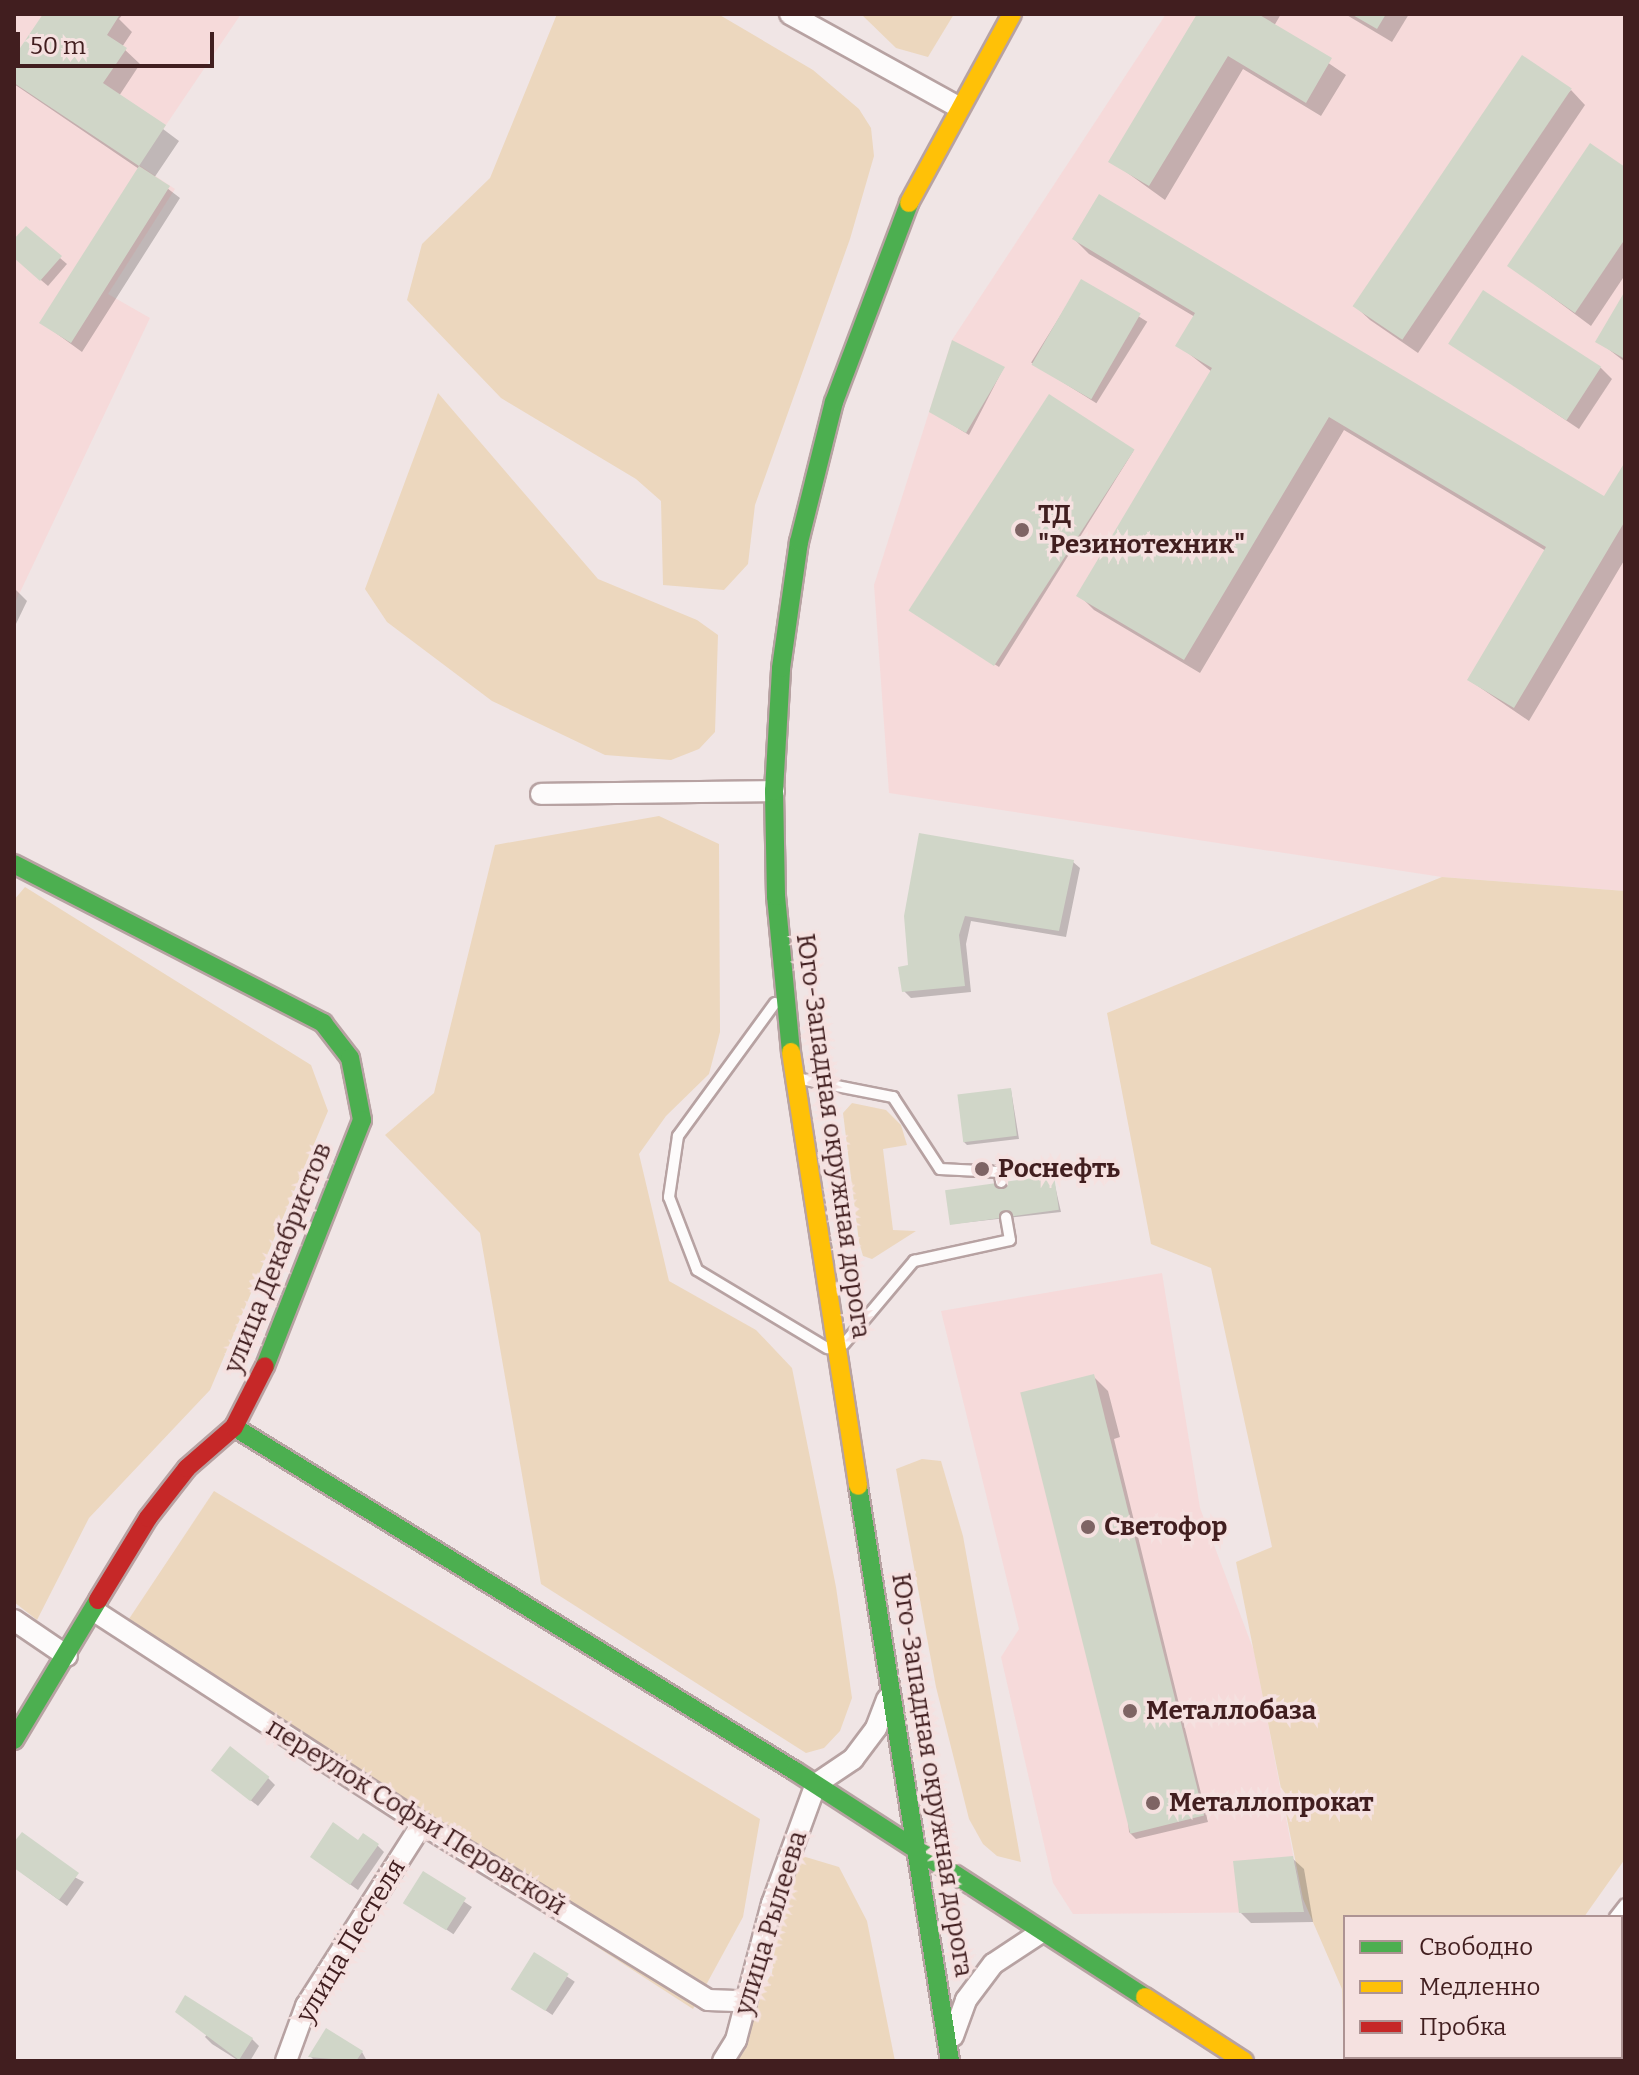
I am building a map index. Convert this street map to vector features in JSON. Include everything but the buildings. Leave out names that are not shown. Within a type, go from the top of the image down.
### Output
[{"type":"main road","name":"Юго-Западная окружная дорога","points":[[949,2054],[921,1852],[836,1354],[793,1078],[783,992],[774,791],[781,668],[799,542],[822,445],[891,246],[957,106],[1012,14]]},
{"type":"main road","name":"улица Декабристов","points":[[14,864],[323,1023],[350,1058],[362,1120],[280,1338],[234,1427],[187,1468],[148,1518],[116,1565],[96,1612],[14,1740]]},
{"type":"main road","points":[[234,1427],[816,1784],[1040,1933],[1244,2061]]},
{"type":"street","points":[[790,14],[957,106]]},
{"type":"street","points":[[541,794],[774,791]]},
{"type":"street","name":"переулок Софьи Перовской","points":[[96,1612],[422,1824],[708,2000],[743,2001]]},
{"type":"street","points":[[14,1620],[67,1656]]},
{"type":"street","points":[[816,1784],[853,1759],[876,1728],[893,1682]]},
{"type":"street","name":"улица Рылеева","points":[[723,2061],[736,2040],[743,2001],[816,1784]]},
{"type":"street","name":"улица Пестеля","points":[[286,2061],[306,2006],[422,1824]]},
{"type":"street","points":[[949,2054],[966,2000],[993,1964],[1040,1933]]},
{"type":"lane","points":[[783,992],[678,1136],[669,1197],[697,1270],[836,1354],[914,1261],[1010,1240],[1006,1217]]},
{"type":"lane","points":[[793,1078],[893,1097],[940,1169],[1000,1172],[1001,1182]]},
{"type":"shaded area","points":[[14,14],[241,14],[139,165],[175,189],[108,294],[150,318],[14,605]]},
{"type":"shaded area","points":[[557,14],[718,14],[813,70],[859,109],[871,128],[874,156],[850,239],[755,505],[748,564],[724,590],[663,585],[661,501],[636,479],[501,398],[407,300],[422,244],[490,178]]},
{"type":"shaded area","points":[[861,14],[954,14],[928,57],[896,48]]},
{"type":"shaded area","points":[[1166,14],[1625,14],[1625,891],[1442,877],[889,793],[874,585],[952,340]]},
{"type":"shaded area","points":[[438,393],[598,579],[697,620],[718,635],[715,732],[699,749],[671,760],[605,755],[492,701],[387,622],[365,589]]},
{"type":"shaded area","points":[[659,816],[719,844],[720,1032],[709,1074],[666,1116],[639,1154],[669,1281],[756,1330],[792,1368],[836,1587],[852,1698],[840,1731],[824,1748],[806,1753],[541,1584],[480,1233],[385,1135],[434,1093],[495,845]]},
{"type":"shaded area","points":[[1442,877],[1625,891],[1625,1859],[1585,1915],[1343,1915],[1343,2025],[1342,1989],[1303,1899],[1236,1562],[1272,1547],[1211,1268],[1151,1244],[1107,1013]]},
{"type":"shaded area","points":[[25,887],[311,1065],[328,1111],[210,1390],[89,1518],[37,1620],[14,1602],[14,900]]},
{"type":"shaded area","points":[[852,1103],[886,1110],[901,1125],[907,1145],[883,1149],[893,1230],[916,1231],[872,1259],[863,1256],[859,1242],[843,1113]]},
{"type":"shaded area","points":[[1162,1273],[1200,1508],[1254,1651],[1304,1912],[1073,1914],[1053,1883],[1001,1657],[1019,1629],[941,1311]]},
{"type":"shaded area","points":[[922,1459],[941,1461],[963,1536],[1021,1862],[997,1856],[983,1844],[969,1819],[936,1687],[896,1469]]},
{"type":"shaded area","points":[[214,1491],[760,1819],[743,1917],[693,2009],[117,1637]]},
{"type":"shaded area","points":[[799,1855],[839,1867],[867,1921],[895,2061],[719,2061],[772,1973],[780,1899]]},
{"type":"shaded area","points":[[1344,2059],[1406,2059],[1344,2061]]},
{"type":"traffic: fast","points":[[791,1052],[776,896],[774,791],[781,668],[799,542],[834,402],[909,203]]},
{"type":"traffic: fast","points":[[14,864],[323,1023],[350,1058],[362,1120],[265,1366]]},
{"type":"traffic: fast","points":[[234,1427],[795,1771],[1145,1997]]},
{"type":"traffic: fast","points":[[858,1486],[950,2061]]},
{"type":"traffic: fast","points":[[14,1740],[98,1600]]},
{"type":"traffic: slow","points":[[909,203],[1012,14]]},
{"type":"traffic: slow","points":[[791,1052],[858,1486]]},
{"type":"traffic: slow","points":[[1145,1997],[1244,2061]]},
{"type":"traffic: jam","points":[[98,1600],[148,1518],[187,1468],[234,1427],[265,1366]]},
{"type":"place","name":"ТД \"Резинотехник\"","points":[[1022,530]]},
{"type":"place","name":"Роснефть","points":[[982,1169]]},
{"type":"place","name":"Светофор","points":[[1088,1527]]},
{"type":"place","name":"Металлобаза","points":[[1130,1711]]},
{"type":"place","name":"Металлопрокат","points":[[1153,1803]]}]
